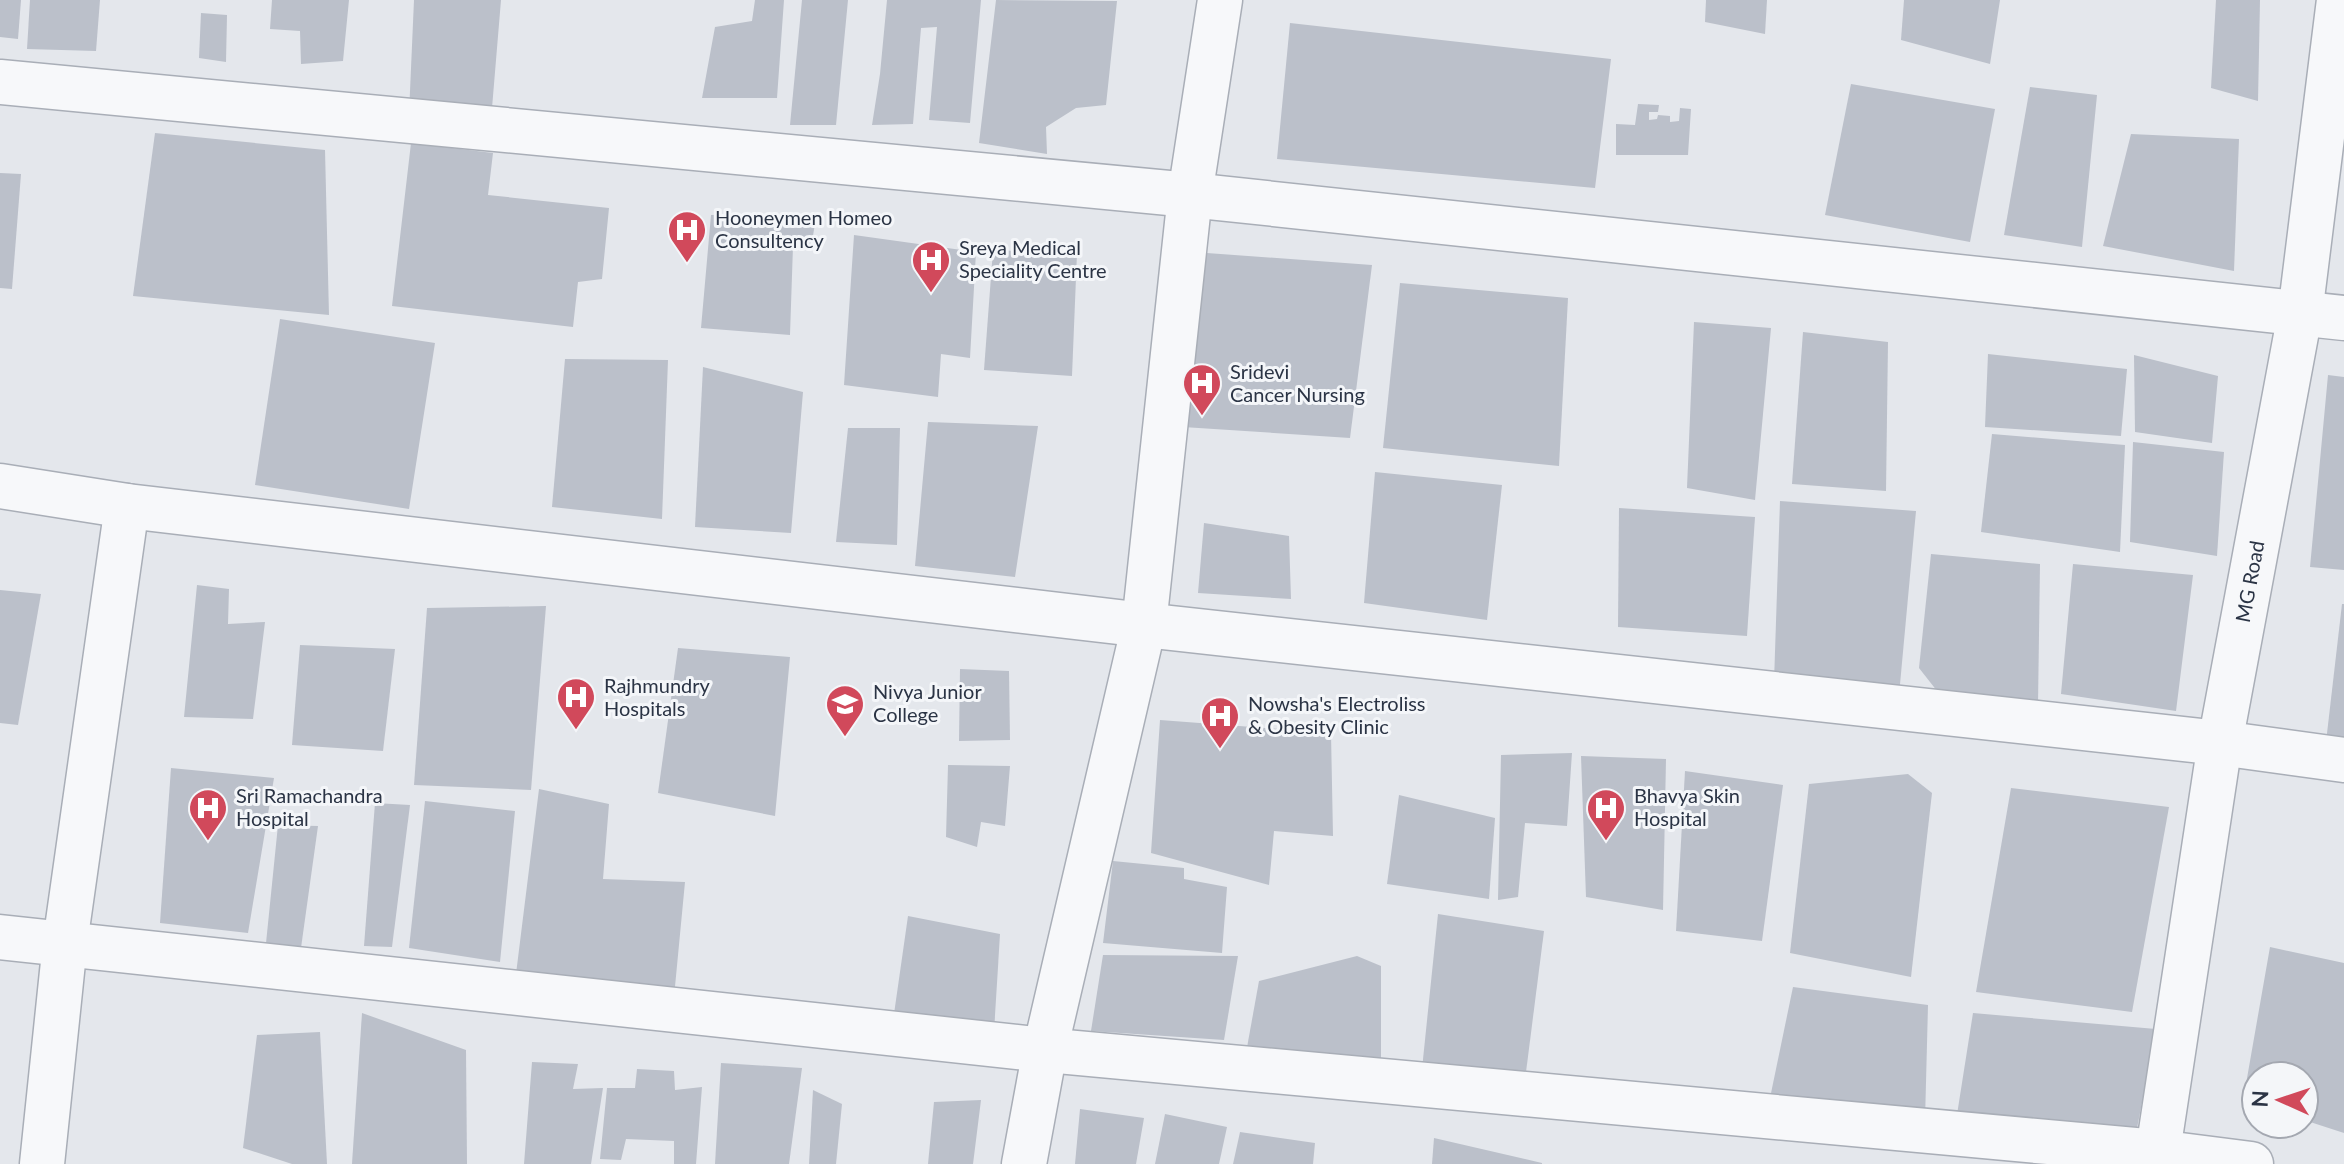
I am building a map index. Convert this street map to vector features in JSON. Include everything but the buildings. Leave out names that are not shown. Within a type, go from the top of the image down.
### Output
[{"type":"street","points":[[1024,1164],[1045,1050],[1144,625],[1190,195],[1220,0]]},
{"type":"street","name":"MG Road","points":[[2156,1158],[2220,743],[2300,314],[2339,0]]},
{"type":"street","points":[[0,82],[1190,195],[2344,318]]},
{"type":"street","points":[[0,486],[127,506],[1144,625],[2220,743],[2344,760]]},
{"type":"street","points":[[42,1164],[65,943],[127,506]]},
{"type":"street","points":[[0,937],[1045,1050],[2156,1158],[2251,1164]]},
{"type":"place","name":"Hooneymen Homeo Consultency","points":[[687,264]]},
{"type":"place","name":"Sreya Medical Speciality Centre","points":[[931,294]]},
{"type":"place","name":"Sridevi Cancer Nursing","points":[[1202,417]]},
{"type":"place","name":"Rajhmundry Hospitals","points":[[576,731]]},
{"type":"place","name":"Nivya Junior College","points":[[845,738]]},
{"type":"place","name":"Nowsha's Electroliss & Obesity Clinic","points":[[1220,750]]},
{"type":"place","name":"Sri Ramachandra Hospital","points":[[208,842]]},
{"type":"place","name":"Bhavya Skin Hospital","points":[[1606,842]]}]
